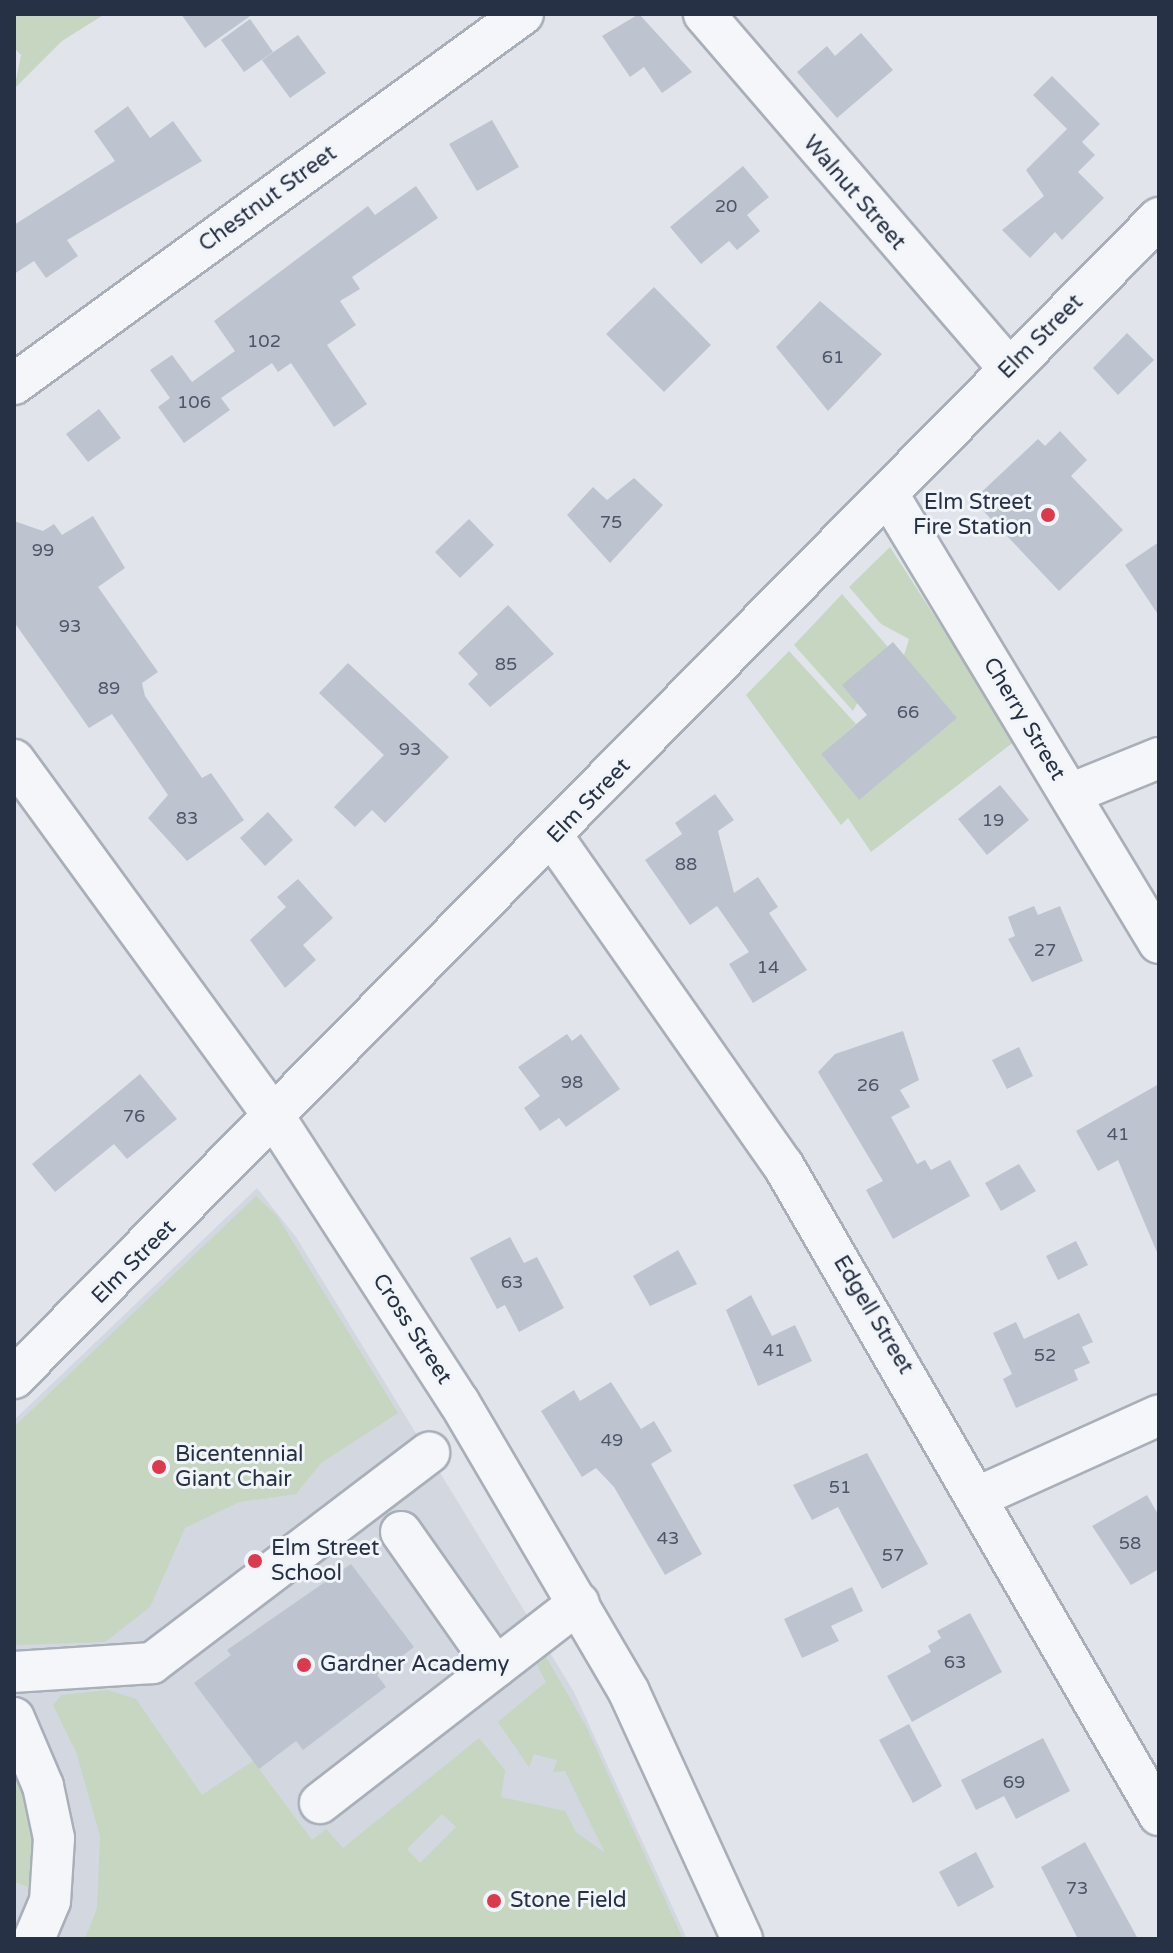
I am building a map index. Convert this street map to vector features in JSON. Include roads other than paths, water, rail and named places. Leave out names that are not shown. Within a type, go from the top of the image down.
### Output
[{"type":"street","name":"Chestnut Street","points":[[14,384],[523,14]]},
{"type":"street","name":"Walnut Street","points":[[704,14],[1009,369]]},
{"type":"street","name":"Elm Street","points":[[14,1378],[553,837],[1159,218]]},
{"type":"street","name":"Cherry Street","points":[[889,496],[1159,943]]},
{"type":"street","points":[[1070,794],[1159,758]]},
{"type":"street","name":"Cross Street","points":[[14,760],[275,1118],[579,1603],[629,1692],[742,1939]]},
{"type":"street","name":"Edgell Street","points":[[553,837],[783,1165],[980,1496],[1159,1815]]},
{"type":"street","points":[[980,1496],[1159,1415]]},
{"type":"street","points":[[14,1672],[152,1663],[429,1453]]},
{"type":"street","points":[[401,1532],[496,1667]]},
{"type":"street","points":[[320,1803],[579,1603]]},
{"type":"street","points":[[14,1718],[43,1786],[54,1838],[50,1901],[34,1939]]},
{"type":"place","name":"Elm Street Fire Station","points":[[1048,515]]},
{"type":"place","name":"Bicentennial Giant Chair","points":[[159,1467]]},
{"type":"place","name":"Elm Street School","points":[[255,1561]]},
{"type":"place","name":"Gardner Academy","points":[[304,1665]]},
{"type":"place","name":"Stone Field","points":[[494,1901]]}]
